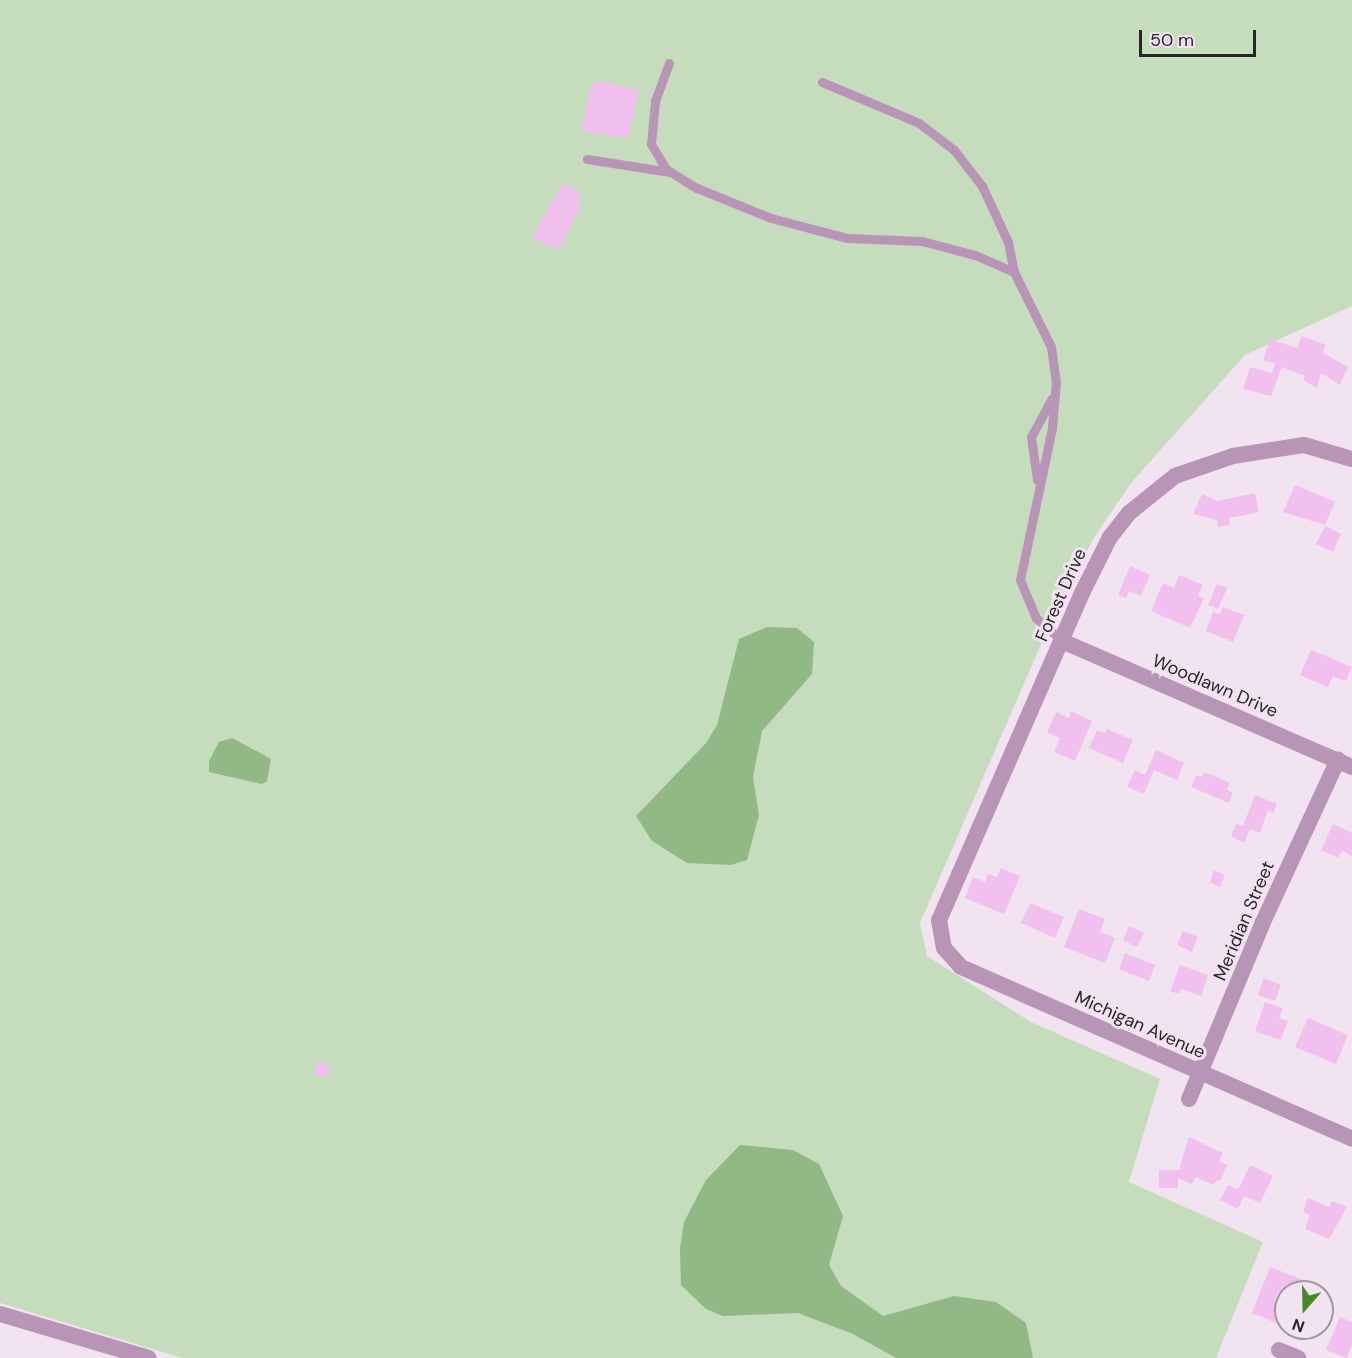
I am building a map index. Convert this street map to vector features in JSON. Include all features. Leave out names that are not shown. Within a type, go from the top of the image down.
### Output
[{"type":"street","name":"Forest Drive","points":[[939,920],[1110,537],[1144,499],[1175,476],[1233,456],[1289,445],[1321,447],[1352,459]]},
{"type":"street","name":"Woodlawn Drive","points":[[1062,641],[1345,763]]},
{"type":"street","name":"Meridian Street","points":[[1189,1098],[1263,922],[1345,763]]},
{"type":"street","name":"Michigan Avenue","points":[[939,920],[944,948],[961,967],[1352,1139]]},
{"type":"street","points":[[0,1314],[148,1358]]},
{"type":"street","points":[[1279,1350],[1298,1358]]},
{"type":"lane","points":[[669,63],[655,101],[651,144],[666,168],[673,173],[698,188],[771,218],[847,238],[922,241],[975,255],[1014,272]]},
{"type":"lane","points":[[822,82],[919,123],[954,150],[982,186],[1008,242],[1014,272],[1051,347],[1056,381],[1052,428],[1038,482],[1020,580],[1036,618],[1062,641]]},
{"type":"lane","points":[[587,159],[673,173]]},
{"type":"lane","points":[[1038,482],[1031,437],[1053,396]]},
{"type":"shaded area","points":[[0,0],[1352,0],[1352,306],[1245,355],[1131,483],[1093,539],[1039,649],[920,923],[927,956],[1031,1022],[1160,1079],[1129,1182],[1263,1242],[1216,1358],[182,1358],[0,1303]]},
{"type":"shaded area","points":[[767,627],[797,628],[814,642],[812,674],[762,731],[753,777],[759,815],[747,860],[731,865],[687,863],[652,841],[636,816],[706,743],[717,725],[739,639]]},
{"type":"shaded area","points":[[232,738],[271,759],[267,781],[262,784],[209,772],[209,761],[219,742]]},
{"type":"shaded area","points":[[740,1145],[793,1150],[819,1164],[843,1216],[829,1265],[841,1286],[883,1316],[954,1296],[996,1302],[1026,1323],[1033,1358],[896,1358],[853,1334],[798,1313],[723,1316],[706,1309],[681,1285],[680,1248],[684,1222],[706,1180]]},
{"type":"building","points":[[600,81],[639,90],[628,138],[581,131],[592,83]]},
{"type":"building","points":[[563,183],[581,192],[577,200],[582,203],[558,250],[532,237]]},
{"type":"building","points":[[1302,336],[1326,345],[1323,353],[1348,367],[1340,385],[1321,373],[1317,388],[1303,380],[1305,376],[1282,367],[1271,396],[1243,389],[1250,367],[1272,373],[1275,364],[1263,360],[1270,339],[1297,348]]},
{"type":"building","points":[[1295,485],[1335,502],[1325,525],[1283,512]]},
{"type":"building","points":[[1255,493],[1259,512],[1229,518],[1230,525],[1218,527],[1217,520],[1193,514],[1202,494],[1217,501]]},
{"type":"building","points":[[1325,526],[1341,534],[1333,552],[1316,544]]},
{"type":"building","points":[[1130,566],[1150,575],[1141,596],[1129,591],[1126,598],[1118,595]]},
{"type":"building","points":[[1179,575],[1203,585],[1198,596],[1204,598],[1190,628],[1151,611],[1163,583],[1174,588]]},
{"type":"building","points":[[1217,584],[1227,588],[1218,609],[1208,605]]},
{"type":"building","points":[[1223,607],[1244,615],[1233,642],[1206,631],[1213,612],[1220,614]]},
{"type":"building","points":[[1311,650],[1352,667],[1346,681],[1333,676],[1328,687],[1300,675]]},
{"type":"building","points":[[1071,711],[1092,721],[1075,761],[1054,752],[1060,738],[1047,732],[1056,712],[1069,718]]},
{"type":"building","points":[[1107,729],[1133,740],[1123,763],[1089,748],[1097,730],[1105,733]]},
{"type":"building","points":[[1156,750],[1184,763],[1177,780],[1154,770],[1144,794],[1127,787],[1135,770],[1145,775]]},
{"type":"building","points":[[1204,772],[1230,783],[1227,790],[1233,793],[1229,803],[1191,787],[1196,775],[1202,777]]},
{"type":"building","points":[[1255,795],[1277,804],[1273,813],[1268,810],[1260,833],[1250,829],[1244,843],[1231,836],[1236,824],[1243,826]]},
{"type":"building","points":[[1333,824],[1352,833],[1352,856],[1342,851],[1338,858],[1321,850]]},
{"type":"building","points":[[1001,868],[1020,876],[1004,914],[965,898],[973,877],[985,882],[988,874],[997,877]]},
{"type":"building","points":[[1214,870],[1225,875],[1220,887],[1210,882]]},
{"type":"building","points":[[1030,903],[1064,917],[1055,938],[1021,923]]},
{"type":"building","points":[[1079,909],[1105,919],[1100,932],[1115,938],[1105,963],[1064,947]]},
{"type":"building","points":[[1129,926],[1144,933],[1137,947],[1123,940]]},
{"type":"building","points":[[1183,931],[1198,937],[1192,952],[1177,945]]},
{"type":"building","points":[[1125,953],[1155,965],[1149,981],[1119,969]]},
{"type":"building","points":[[1180,965],[1208,975],[1201,996],[1181,989],[1179,994],[1170,991]]},
{"type":"building","points":[[1264,978],[1281,985],[1275,1001],[1258,995]]},
{"type":"building","points":[[1265,1002],[1283,1008],[1279,1018],[1288,1021],[1281,1040],[1255,1031]]},
{"type":"building","points":[[1308,1018],[1348,1035],[1336,1064],[1295,1047]]},
{"type":"building","points":[[317,1062],[330,1064],[328,1077],[315,1076]]},
{"type":"building","points":[[1189,1137],[1223,1153],[1219,1161],[1227,1165],[1220,1181],[1217,1180],[1214,1185],[1196,1177],[1192,1184],[1178,1178],[1178,1188],[1159,1188],[1159,1170],[1179,1170]]},
{"type":"building","points":[[1250,1165],[1273,1176],[1260,1203],[1244,1196],[1238,1209],[1220,1200],[1228,1185],[1238,1190]]},
{"type":"building","points":[[1308,1198],[1329,1207],[1332,1201],[1347,1207],[1329,1239],[1305,1229],[1310,1215],[1303,1212]]},
{"type":"building","points":[[1270,1267],[1303,1280],[1274,1280],[1274,1322],[1252,1313]]},
{"type":"building","points":[[1340,1317],[1352,1322],[1352,1345],[1346,1358],[1326,1350],[1330,1340],[1334,1340],[1334,1331]]}]
